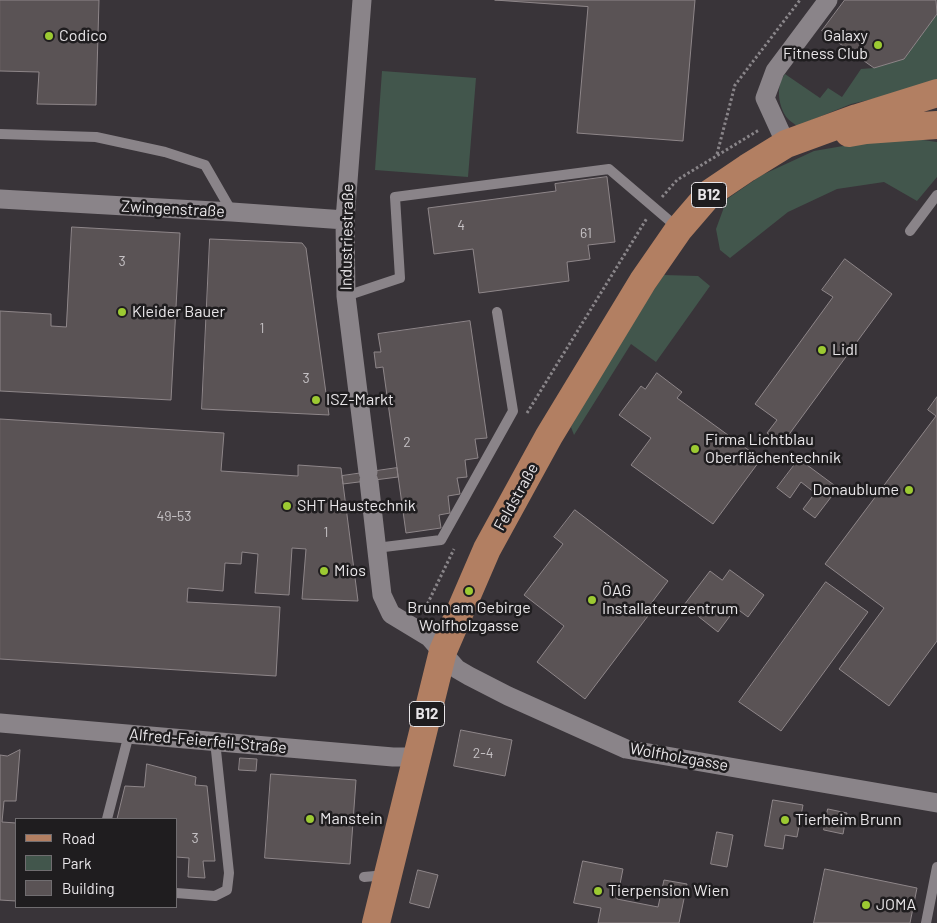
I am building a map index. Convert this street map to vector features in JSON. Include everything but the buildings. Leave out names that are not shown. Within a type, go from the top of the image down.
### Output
[{"type":"main road","points":[[862,124],[937,94]]},
{"type":"main road","points":[[862,124],[937,103]]},
{"type":"main road","points":[[862,124],[937,126]]},
{"type":"main road","points":[[862,124],[937,133]]},
{"type":"main road","name":"Feldstraße","points":[[376,923],[375,876],[416,757],[443,651],[487,549],[545,444],[643,281],[679,229],[710,194],[786,144],[862,124]]},
{"type":"street","name":"Industriestraße","points":[[362,0],[345,220],[346,296],[376,548],[382,595],[391,614],[429,637],[443,651]]},
{"type":"street","points":[[786,144],[765,98],[775,71],[828,0]]},
{"type":"street","name":"Zwingenstraße","points":[[0,199],[345,220]]},
{"type":"street","name":"Wolfholzgasse","points":[[443,651],[457,669],[469,676],[508,696],[626,749],[937,803]]},
{"type":"street","name":"Alfred-Feierfeil-Straße","points":[[0,723],[416,757]]},
{"type":"lane","points":[[0,134],[96,137],[164,152],[205,165],[232,212]]},
{"type":"lane","points":[[346,296],[400,278],[395,197],[609,170],[679,229]]},
{"type":"lane","points":[[910,231],[937,194]]},
{"type":"lane","points":[[376,548],[440,540],[513,412],[497,312]]},
{"type":"lane","points":[[107,818],[129,734]]},
{"type":"lane","points":[[178,893],[216,896],[227,890],[229,873],[215,741]]},
{"type":"lane","points":[[930,919],[937,867]]},
{"type":"path","points":[[717,155],[735,85],[800,0]]},
{"type":"green space","points":[[937,14],[937,84],[851,104],[797,126],[786,116],[779,94],[780,83],[785,74],[820,98],[828,88],[842,97],[861,69],[874,68],[904,59]]},
{"type":"green space","points":[[382,71],[476,78],[468,177],[375,170]]},
{"type":"green space","points":[[916,139],[937,142],[937,177],[917,201],[884,182],[837,189],[788,212],[730,258],[720,250],[716,229],[727,199],[762,175],[814,151],[872,141]]},
{"type":"green space","points":[[664,275],[698,276],[710,286],[656,362],[631,344],[574,435],[571,427],[615,347]]},
{"type":"place","name":"Codico","points":[[49,36]]},
{"type":"place","name":"Galaxy Fitness Club","points":[[878,45]]},
{"type":"place","name":"Kleider Bauer","points":[[122,312]]},
{"type":"place","name":"Lidl","points":[[822,350]]},
{"type":"place","name":"ISZ-Markt","points":[[316,400]]},
{"type":"place","name":"Firma Lichtblau Oberflächentechnik","points":[[695,449]]},
{"type":"place","name":"Donaublume","points":[[909,490]]},
{"type":"place","name":"SHT Haustechnik","points":[[287,506]]},
{"type":"place","name":"Mios","points":[[324,571]]},
{"type":"place","name":"Brunn am Gebirge Wolfholzgasse","points":[[469,591]]},
{"type":"place","name":"ÖAG Installateurzentrum","points":[[592,600]]},
{"type":"place","name":"Manstein","points":[[310,819]]},
{"type":"place","name":"Tierheim Brunn","points":[[785,820]]},
{"type":"place","name":"Tierpension Wien","points":[[598,891]]},
{"type":"place","name":"JOMA","points":[[866,905]]}]
